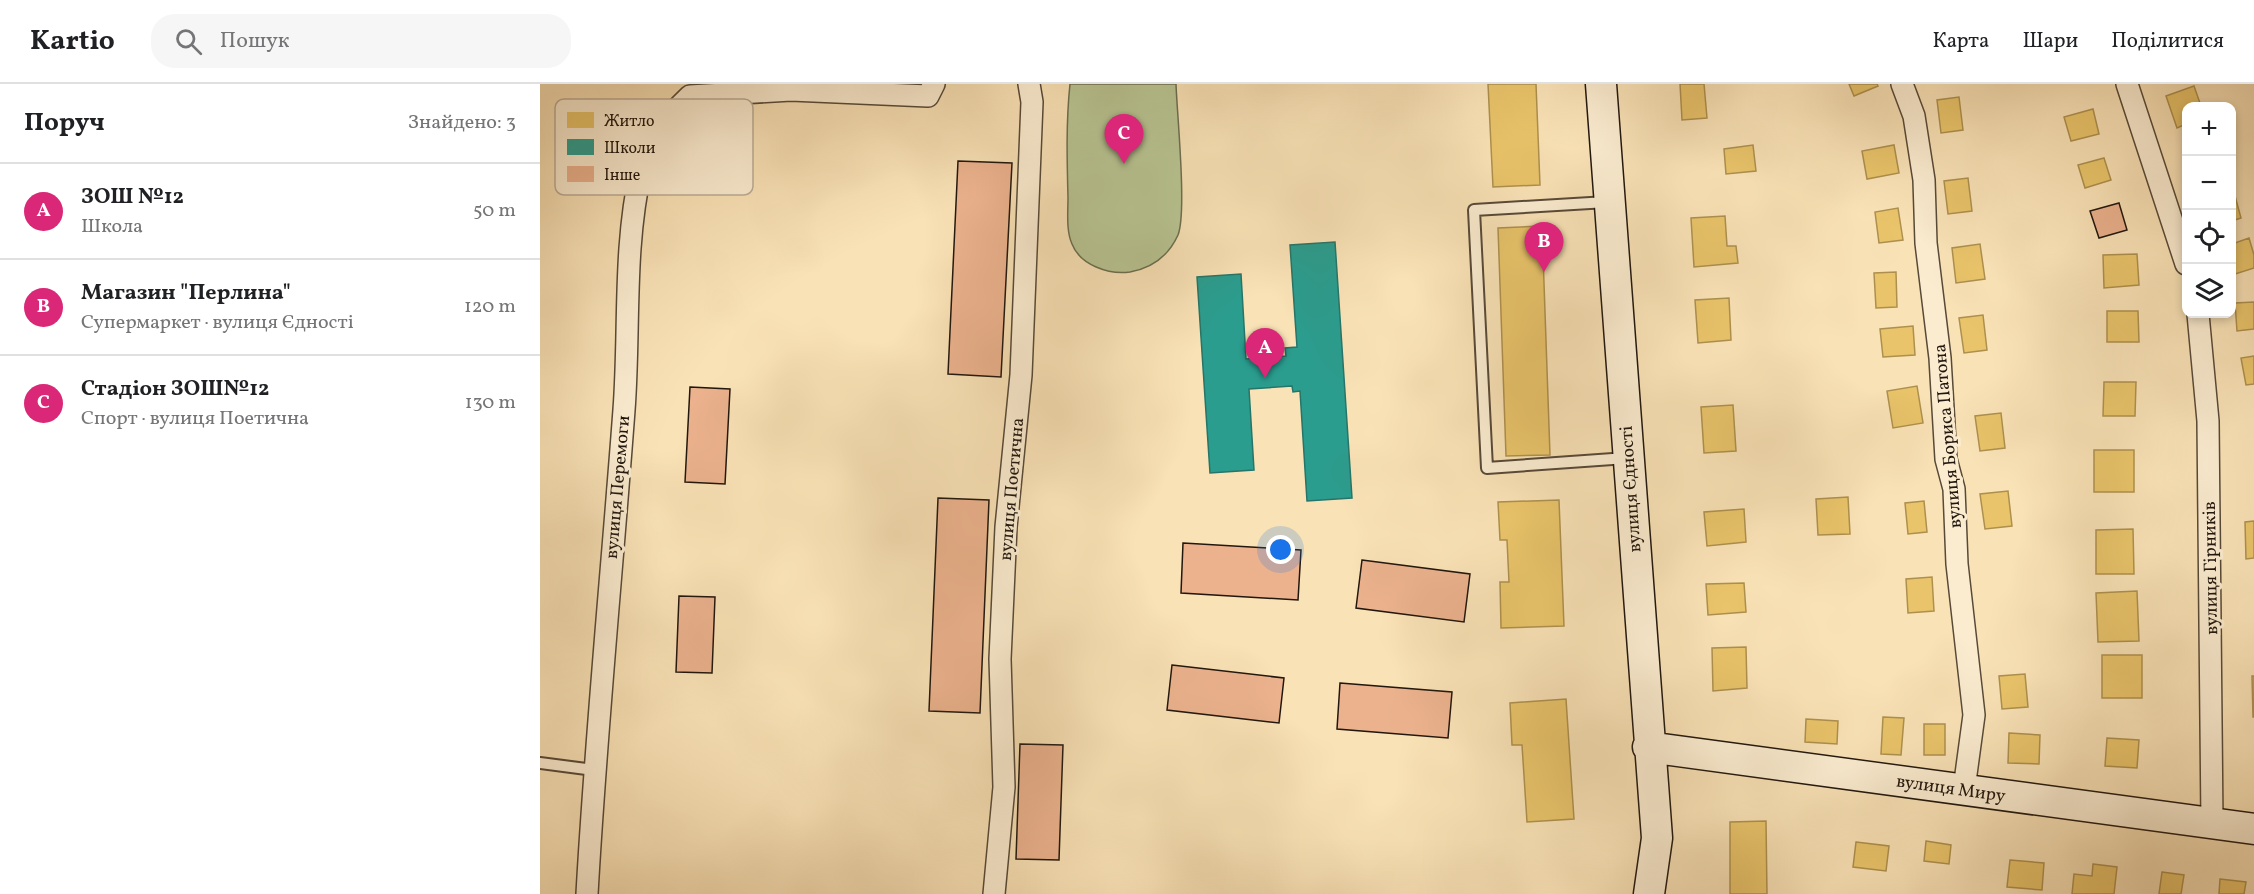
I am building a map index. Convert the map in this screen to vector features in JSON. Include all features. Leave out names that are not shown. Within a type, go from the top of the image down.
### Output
[{"type":"street","name":"вулиця Перемоги","points":[[687,99],[690,96],[790,90],[928,96],[934,84]]},
{"type":"street","name":"вулиця Поетична","points":[[994,894],[1004,787],[1000,659],[1006,527],[1021,375],[1032,102],[1029,84]]},
{"type":"street","name":"вулиця Єдності","points":[[1601,84],[1648,747],[1657,838],[1649,894]]},
{"type":"street","name":"вулиця Бориса Патона","points":[[1902,84],[1914,116],[1924,180],[1926,243],[1941,358],[1946,459],[1954,489],[1957,564],[1974,715],[1964,789]]},
{"type":"street","points":[[2127,84],[2182,249]]},
{"type":"street","name":"вулиця Перемоги","points":[[587,894],[594,770],[624,408],[631,235],[638,195]]},
{"type":"street","name":"вулиця Гірників","points":[[2198,318],[2208,421],[2212,823]]},
{"type":"street","name":"вулиця Миру","points":[[1648,747],[2254,829]]},
{"type":"lane","points":[[1611,202],[1474,210],[1486,468],[1628,458]]},
{"type":"lane","points":[[540,763],[594,770]]},
{"type":"green space","points":[[1070,84],[1176,84],[1182,185],[1181,223],[1178,235],[1169,250],[1145,268],[1122,273],[1105,270],[1081,258],[1072,244],[1068,221],[1067,127]]},
{"type":"building: Житло","points":[[1488,84],[1536,84],[1540,185],[1493,187]]},
{"type":"building: Житло","points":[[1680,84],[1704,84],[1707,118],[1682,120]]},
{"type":"building: Житло","points":[[1849,84],[1877,84],[1878,86],[1854,96]]},
{"type":"building: Житло","points":[[2194,86],[2200,102],[2182,102],[2182,126],[2177,128],[2166,96]]},
{"type":"building: Житло","points":[[1959,97],[1963,130],[1941,133],[1937,100]]},
{"type":"building: Житло","points":[[2093,109],[2099,134],[2071,141],[2064,117]]},
{"type":"building: Житло","points":[[1753,145],[1756,171],[1726,174],[1724,149]]},
{"type":"building: Житло","points":[[1894,145],[1899,173],[1867,179],[1862,151]]},
{"type":"building: Житло","points":[[2104,158],[2111,180],[2085,188],[2078,165]]},
{"type":"building: Житло","points":[[1968,178],[1972,211],[1948,214],[1944,181]]},
{"type":"building: Житло","points":[[2236,200],[2241,218],[2236,220]]},
{"type":"building: Житло","points":[[1898,208],[1903,240],[1879,243],[1875,212]]},
{"type":"building: Житло","points":[[1725,216],[1727,246],[1736,246],[1738,263],[1694,267],[1691,218]]},
{"type":"building: Житло","points":[[1542,226],[1550,455],[1506,456],[1498,228]]},
{"type":"building: Житло","points":[[2249,238],[2254,255],[2254,268],[2236,274],[2236,243]]},
{"type":"building: Житло","points":[[1980,244],[1985,279],[1956,283],[1952,248]]},
{"type":"building: Житло","points":[[2137,254],[2139,285],[2104,288],[2103,255]]},
{"type":"building: Житло","points":[[1896,272],[1897,307],[1876,308],[1874,273]]},
{"type":"building: Житло","points":[[1729,298],[1731,340],[1698,343],[1695,300]]},
{"type":"building: Житло","points":[[2254,302],[2254,329],[2237,331],[2236,303]]},
{"type":"building: Житло","points":[[2107,311],[2138,311],[2139,342],[2107,342]]},
{"type":"building: Житло","points":[[1983,315],[1987,350],[1964,353],[1959,318]]},
{"type":"building: Житло","points":[[1913,326],[1915,355],[1883,357],[1880,329]]},
{"type":"building: Житло","points":[[2254,356],[2254,384],[2246,385],[2241,358]]},
{"type":"building: Житло","points":[[2104,382],[2136,382],[2135,416],[2103,416]]},
{"type":"building: Житло","points":[[1917,386],[1923,423],[1893,428],[1887,391]]},
{"type":"building: Житло","points":[[1733,405],[1736,451],[1704,453],[1701,407]]},
{"type":"building: Житло","points":[[2001,413],[2005,448],[1980,451],[1975,416]]},
{"type":"building: Житло","points":[[2094,450],[2134,450],[2134,492],[2094,492]]},
{"type":"building: Житло","points":[[2008,491],[2012,526],[1985,529],[1980,494]]},
{"type":"building: Житло","points":[[1848,497],[1850,534],[1818,535],[1816,499]]},
{"type":"building: Житло","points":[[1559,500],[1564,626],[1501,628],[1500,582],[1509,582],[1507,540],[1500,540],[1498,502]]},
{"type":"building: Житло","points":[[1924,501],[1927,532],[1908,534],[1905,503]]},
{"type":"building: Житло","points":[[1744,509],[1746,542],[1707,546],[1704,512]]},
{"type":"building: Житло","points":[[2254,521],[2254,558],[2246,559],[2245,522]]},
{"type":"building: Житло","points":[[2133,529],[2134,574],[2096,574],[2096,530]]},
{"type":"building: Житло","points":[[1932,577],[1934,611],[1908,613],[1906,579]]},
{"type":"building: Житло","points":[[1744,583],[1746,612],[1708,615],[1706,584]]},
{"type":"building: Житло","points":[[2137,591],[2139,641],[2098,642],[2096,593]]},
{"type":"building: Житло","points":[[1746,647],[1747,688],[1713,691],[1712,648]]},
{"type":"building: Житло","points":[[2102,655],[2142,655],[2142,698],[2102,698]]},
{"type":"building: Житло","points":[[2025,674],[2028,707],[2002,709],[1999,676]]},
{"type":"building: Житло","points":[[2252,676],[2254,676],[2254,717],[2253,717]]},
{"type":"building: Житло","points":[[1566,699],[1574,819],[1527,822],[1522,745],[1512,745],[1510,703]]},
{"type":"building: Житло","points":[[1883,717],[1904,718],[1901,755],[1881,754]]},
{"type":"building: Житло","points":[[1806,719],[1838,721],[1837,744],[1805,742]]},
{"type":"building: Житло","points":[[1924,724],[1945,724],[1945,755],[1924,755]]},
{"type":"building: Житло","points":[[2009,733],[2040,735],[2039,764],[2008,763]]},
{"type":"building: Житло","points":[[2107,738],[2139,740],[2137,768],[2105,766]]},
{"type":"building: Житло","points":[[1766,821],[1767,894],[1730,894],[1730,822]]},
{"type":"building: Житло","points":[[1926,841],[1951,845],[1949,864],[1924,861]]},
{"type":"building: Житло","points":[[1856,842],[1889,846],[1886,871],[1853,867]]},
{"type":"building: Житло","points":[[2010,860],[2044,863],[2042,890],[2007,887]]},
{"type":"building: Житло","points":[[2093,864],[2117,867],[2114,894],[2072,894],[2074,874],[2092,876]]},
{"type":"building: Житло","points":[[2162,872],[2184,875],[2181,894],[2159,894]]},
{"type":"building: Житло","points":[[2220,879],[2246,882],[2244,894],[2219,894]]},
{"type":"building: Школи","points":[[1335,242],[1352,498],[1307,501],[1300,391],[1293,392],[1292,386],[1249,389],[1254,470],[1210,473],[1197,277],[1241,274],[1246,359],[1286,356],[1285,348],[1297,347],[1290,245]]},
{"type":"building: Інше","points":[[958,161],[1012,163],[1001,377],[948,374]]},
{"type":"building: Інше","points":[[2119,203],[2127,230],[2099,238],[2090,211]]},
{"type":"building: Інше","points":[[690,387],[730,389],[725,484],[685,482]]},
{"type":"building: Інше","points":[[938,498],[989,500],[980,713],[929,711]]},
{"type":"building: Інше","points":[[1183,543],[1301,550],[1298,600],[1181,593]]},
{"type":"building: Інше","points":[[1362,560],[1470,574],[1464,622],[1356,608]]},
{"type":"building: Інше","points":[[679,596],[715,597],[712,673],[676,672]]},
{"type":"building: Інше","points":[[1172,665],[1284,678],[1279,723],[1167,710]]},
{"type":"building: Інше","points":[[1340,683],[1452,692],[1448,738],[1337,729]]},
{"type":"building: Інше","points":[[1020,744],[1063,745],[1059,860],[1016,859]]},
{"type":"place","name":"Стадіон ЗОШ№12","points":[[1124,164]]},
{"type":"place","name":"Магазин \"Перлина\"","points":[[1544,272]]},
{"type":"place","name":"ЗОШ №12","points":[[1265,378]]}]
